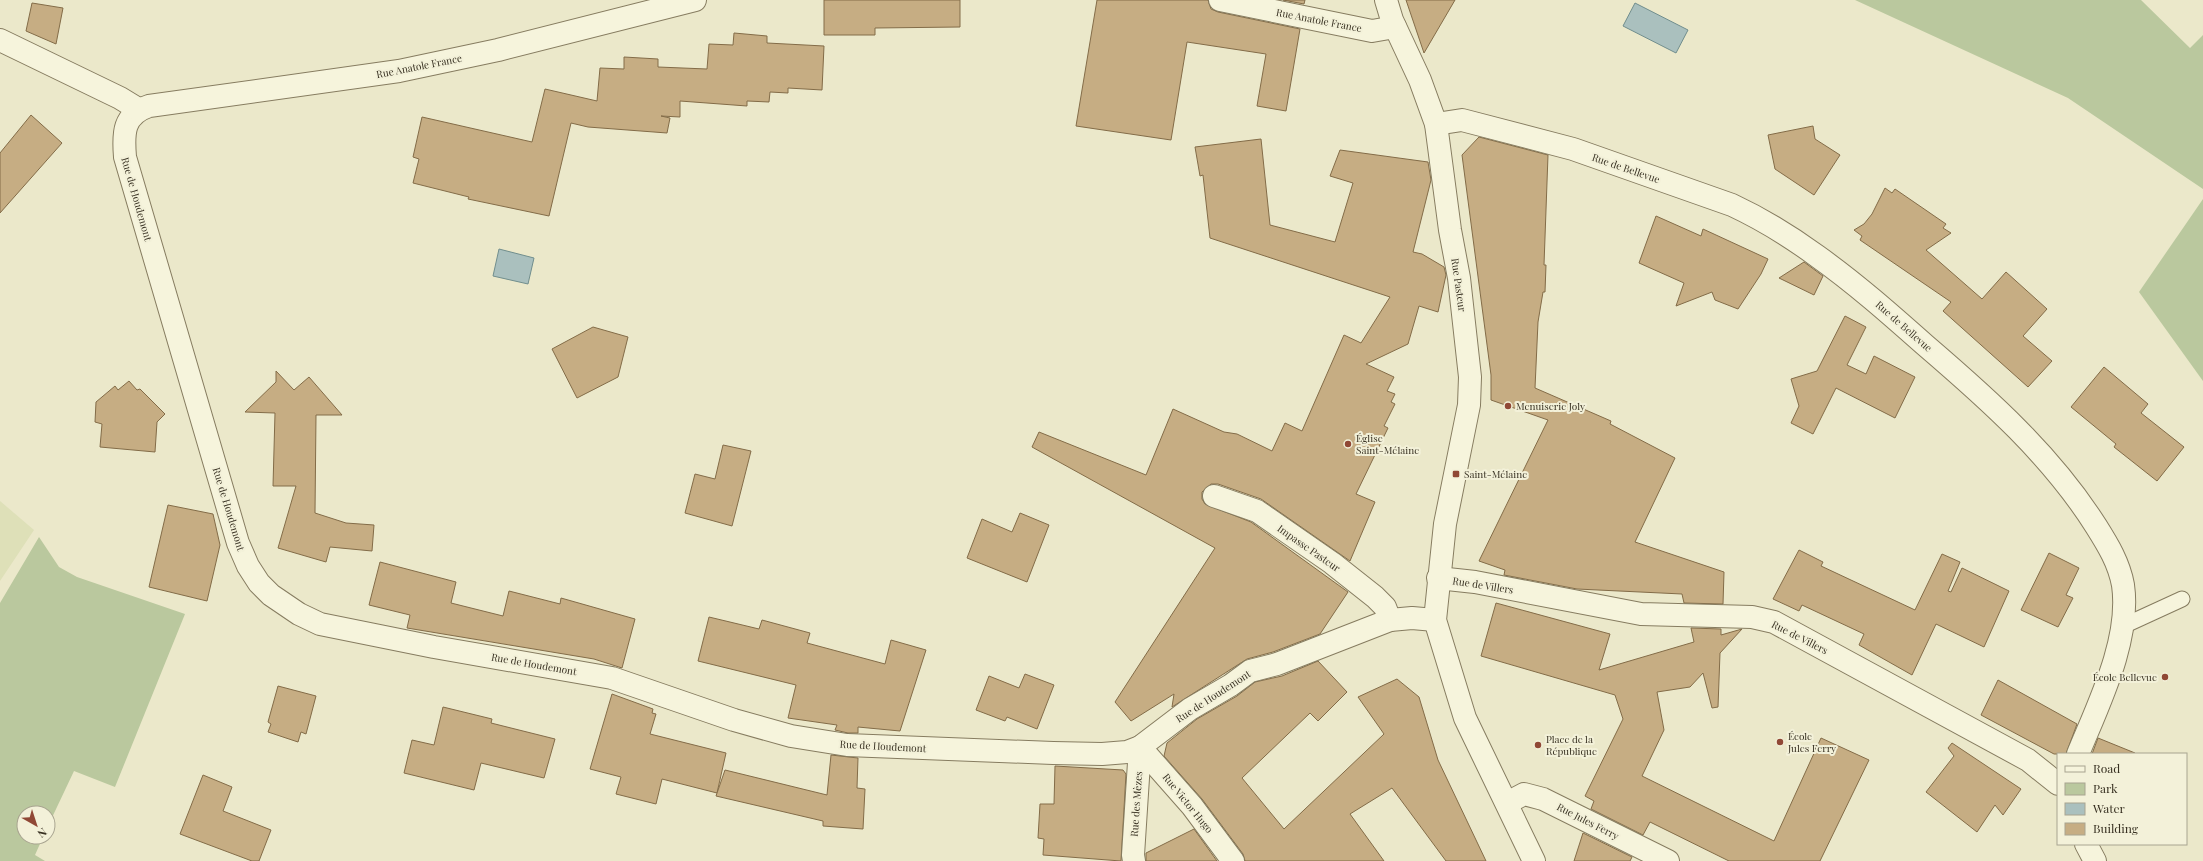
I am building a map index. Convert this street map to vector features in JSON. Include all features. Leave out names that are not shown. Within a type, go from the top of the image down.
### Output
[{"type":"street","name":"Rue Anatole France","points":[[138,109],[149,106],[399,71],[498,50],[695,0]]},
{"type":"street","name":"Rue Anatole France","points":[[1220,0],[1372,31],[1395,27]]},
{"type":"street","name":"Rue Pasteur","points":[[1386,0],[1395,27],[1420,80],[1436,124],[1450,230],[1459,278],[1470,377],[1469,405],[1445,524],[1438,578]]},
{"type":"street","points":[[0,40],[120,98],[138,109]]},
{"type":"street","name":"Rue de Houdemont","points":[[138,109],[130,118],[125,128],[125,158],[238,543],[248,566],[259,583],[283,605],[320,624],[340,629],[612,678],[734,720],[791,736],[847,745],[1095,754],[1127,752],[1140,747],[1190,709],[1231,685],[1250,671],[1277,664],[1390,620],[1412,618],[1435,620]]},
{"type":"street","name":"Rue de Bellevue","points":[[1436,124],[1462,120],[1573,149],[1732,205],[1757,217],[1816,255],[1865,292],[1946,362],[2040,452],[2080,500],[2110,548],[2118,565],[2123,586],[2124,609],[2122,627],[2107,682],[2078,753]]},
{"type":"street","name":"Impasse Pasteur","points":[[1214,496],[1257,511],[1332,563],[1376,597],[1385,607],[1390,620]]},
{"type":"street","points":[[1438,578],[1435,620],[1465,718],[1534,861]]},
{"type":"street","name":"Rue de Villers","points":[[1438,578],[1475,582],[1641,614],[1752,617],[1774,622],[2028,760],[2057,783]]},
{"type":"street","name":"Rue des Mèzes","points":[[1134,861],[1133,855],[1140,747]]},
{"type":"street","name":"Rue Victor Hugo","points":[[1140,747],[1192,806],[1233,861]]},
{"type":"street","name":"Rue Jules Ferry","points":[[1507,803],[1524,794],[1543,798],[1668,861]]},
{"type":"street","points":[[2087,845],[2095,861]]},
{"type":"lane","points":[[2122,627],[2182,599]]},
{"type":"green space","points":[[1855,0],[2141,0],[2190,48],[2203,35],[2203,189],[2068,98]]},
{"type":"green space","points":[[2203,199],[2203,381],[2139,292]]},
{"type":"green space","points":[[0,501],[34,530],[0,581]]},
{"type":"green space","points":[[39,537],[59,567],[77,577],[185,614],[115,787],[74,771],[56,809],[56,805],[16,805],[16,845],[39,845],[35,855],[45,861],[0,861],[0,603]]},
{"type":"water","points":[[1635,3],[1688,30],[1676,53],[1623,26]]},
{"type":"water","points":[[499,249],[534,258],[528,284],[493,276]]},
{"type":"building","points":[[824,0],[960,0],[960,27],[875,28],[875,35],[824,35]]},
{"type":"building","points":[[1097,0],[1208,0],[1211,9],[1218,12],[1300,29],[1286,111],[1257,106],[1266,54],[1187,42],[1171,140],[1076,126]]},
{"type":"building","points":[[1283,0],[1305,0],[1304,4]]},
{"type":"building","points":[[1406,0],[1455,0],[1424,53]]},
{"type":"building","points":[[32,3],[63,8],[56,44],[26,31]]},
{"type":"building","points":[[734,33],[767,36],[767,43],[824,46],[822,90],[788,88],[788,93],[770,92],[769,102],[747,101],[747,106],[680,101],[680,117],[661,116],[670,118],[667,133],[588,127],[571,123],[549,216],[468,199],[469,197],[413,183],[419,159],[413,157],[422,117],[532,142],[545,89],[597,101],[600,68],[624,69],[624,57],[658,59],[658,67],[707,69],[709,44],[733,45]]},
{"type":"building","points":[[31,115],[62,143],[0,213],[0,153]]},
{"type":"building","points":[[1813,126],[1815,139],[1840,155],[1814,195],[1775,169],[1768,135]]},
{"type":"building","points":[[1479,137],[1548,155],[1544,265],[1546,265],[1545,292],[1543,292],[1538,322],[1535,388],[1611,421],[1610,424],[1675,458],[1635,542],[1724,572],[1723,604],[1684,603],[1682,594],[1577,589],[1504,575],[1505,570],[1479,561],[1548,420],[1491,400],[1491,375],[1462,155]]},
{"type":"building","points":[[1261,139],[1270,225],[1335,242],[1353,183],[1330,176],[1340,150],[1428,162],[1431,180],[1413,252],[1422,254],[1444,267],[1446,275],[1438,312],[1419,306],[1408,344],[1366,364],[1394,377],[1387,391],[1395,394],[1391,402],[1395,404],[1384,426],[1388,428],[1356,494],[1375,502],[1350,561],[1261,499],[1218,484],[1211,484],[1202,492],[1202,499],[1205,504],[1251,522],[1348,592],[1320,634],[1273,652],[1247,659],[1172,707],[1174,694],[1131,721],[1115,702],[1215,548],[1032,447],[1039,432],[1146,475],[1173,409],[1224,432],[1237,434],[1272,451],[1285,423],[1302,431],[1344,335],[1361,343],[1390,297],[1210,238],[1203,175],[1200,176],[1195,147]]},
{"type":"building","points":[[1885,188],[1892,193],[1895,189],[1946,224],[1943,228],[1951,233],[1926,250],[1982,299],[2006,272],[2047,309],[2023,336],[2052,361],[2028,387],[1943,311],[1951,302],[1860,240],[1862,236],[1854,230],[1864,224],[1872,214]]},
{"type":"building","points":[[1656,216],[1701,236],[1703,229],[1768,259],[1761,274],[1738,309],[1715,300],[1712,292],[1676,306],[1684,283],[1639,263]]},
{"type":"building","points":[[1804,262],[1823,276],[1814,295],[1779,278]]},
{"type":"building","points":[[1845,316],[1866,327],[1847,365],[1866,374],[1874,356],[1915,377],[1895,418],[1836,388],[1813,434],[1791,423],[1799,406],[1791,379],[1817,371]]},
{"type":"building","points":[[593,327],[628,337],[618,377],[577,398],[552,349]]},
{"type":"building","points":[[2104,367],[2148,404],[2141,413],[2184,447],[2157,481],[2114,447],[2116,444],[2071,407]]},
{"type":"building","points":[[276,371],[294,390],[309,377],[342,415],[316,415],[315,513],[346,523],[374,525],[372,551],[330,547],[326,562],[278,548],[296,486],[273,486],[275,413],[245,412],[276,382]]},
{"type":"building","points":[[129,381],[137,390],[140,389],[165,414],[157,422],[155,452],[100,447],[102,424],[95,422],[96,402],[115,386],[118,390]]},
{"type":"building","points":[[723,445],[751,451],[732,526],[685,513],[695,474],[715,479]]},
{"type":"building","points":[[168,505],[213,514],[220,545],[207,601],[149,587]]},
{"type":"building","points":[[1020,513],[1049,525],[1027,582],[967,558],[982,519],[1012,532]]},
{"type":"building","points":[[1799,550],[1823,562],[1821,566],[1915,610],[1942,554],[1960,562],[1948,591],[1951,592],[1962,568],[2009,591],[1984,647],[1936,624],[1912,675],[1859,645],[1864,634],[1802,605],[1799,611],[1773,599]]},
{"type":"building","points":[[2049,553],[2079,568],[2066,595],[2073,598],[2058,627],[2021,610]]},
{"type":"building","points":[[380,562],[456,582],[451,603],[503,616],[509,591],[560,604],[561,598],[635,619],[622,668],[594,659],[407,628],[410,615],[369,605]]},
{"type":"building","points":[[1496,603],[1610,634],[1599,670],[1694,642],[1691,628],[1721,629],[1721,635],[1742,629],[1720,653],[1718,707],[1712,708],[1703,673],[1690,687],[1657,692],[1664,730],[1642,776],[1774,841],[1821,738],[1869,760],[1820,861],[1729,861],[1650,822],[1643,835],[1591,809],[1594,801],[1585,796],[1623,719],[1615,695],[1481,656]]},
{"type":"building","points":[[709,617],[759,629],[762,620],[810,633],[807,643],[885,664],[891,640],[926,650],[900,731],[858,727],[858,733],[848,733],[835,730],[837,725],[788,718],[796,685],[698,661]]},
{"type":"building","points":[[1318,661],[1347,692],[1318,721],[1310,713],[1242,778],[1284,829],[1384,734],[1358,697],[1397,679],[1419,697],[1438,760],[1486,861],[1446,861],[1392,788],[1350,814],[1384,861],[1245,861],[1243,854],[1202,799],[1164,756],[1167,743],[1197,719],[1237,696],[1255,682],[1282,676]]},
{"type":"building","points":[[1025,674],[1054,685],[1037,729],[1007,717],[1005,721],[976,710],[989,676],[1019,688]]},
{"type":"building","points":[[1998,680],[2077,724],[2066,753],[2054,754],[1981,715]]},
{"type":"building","points":[[278,686],[316,696],[306,734],[301,732],[298,742],[268,732],[271,724],[268,722]]},
{"type":"building","points":[[612,694],[653,709],[652,713],[656,714],[650,734],[726,753],[717,793],[662,779],[656,804],[616,794],[621,777],[590,769]]},
{"type":"building","points":[[443,707],[492,719],[491,723],[555,739],[544,778],[481,763],[474,790],[404,773],[412,740],[434,745]]},
{"type":"building","points":[[2098,738],[2135,753],[2092,753]]},
{"type":"building","points":[[1952,743],[2021,789],[2003,815],[1995,805],[1977,832],[1926,792],[1954,756],[1948,748]]},
{"type":"building","points":[[831,755],[858,758],[857,788],[865,789],[863,829],[823,826],[823,821],[716,796],[725,770],[827,795]]},
{"type":"building","points":[[1055,766],[1123,770],[1126,774],[1121,861],[1043,855],[1044,839],[1038,838],[1040,804],[1054,804]]},
{"type":"building","points":[[203,775],[232,787],[223,811],[271,830],[259,861],[252,861],[180,834]]},
{"type":"building","points":[[1194,829],[1217,861],[1146,861],[1146,853]]},
{"type":"building","points":[[1583,833],[1632,857],[1630,861],[1574,861]]},
{"type":"place","name":"Menuiserie Joly","points":[[1508,406]]},
{"type":"place","name":"Église Saint-Mélaine","points":[[1348,444]]},
{"type":"place","name":"Saint-Mélaine","points":[[1456,474]]},
{"type":"place","name":"École Bellevue","points":[[2165,677]]},
{"type":"place","name":"École Jules Ferry","points":[[1780,742]]},
{"type":"place","name":"Place de la République","points":[[1538,745]]}]
